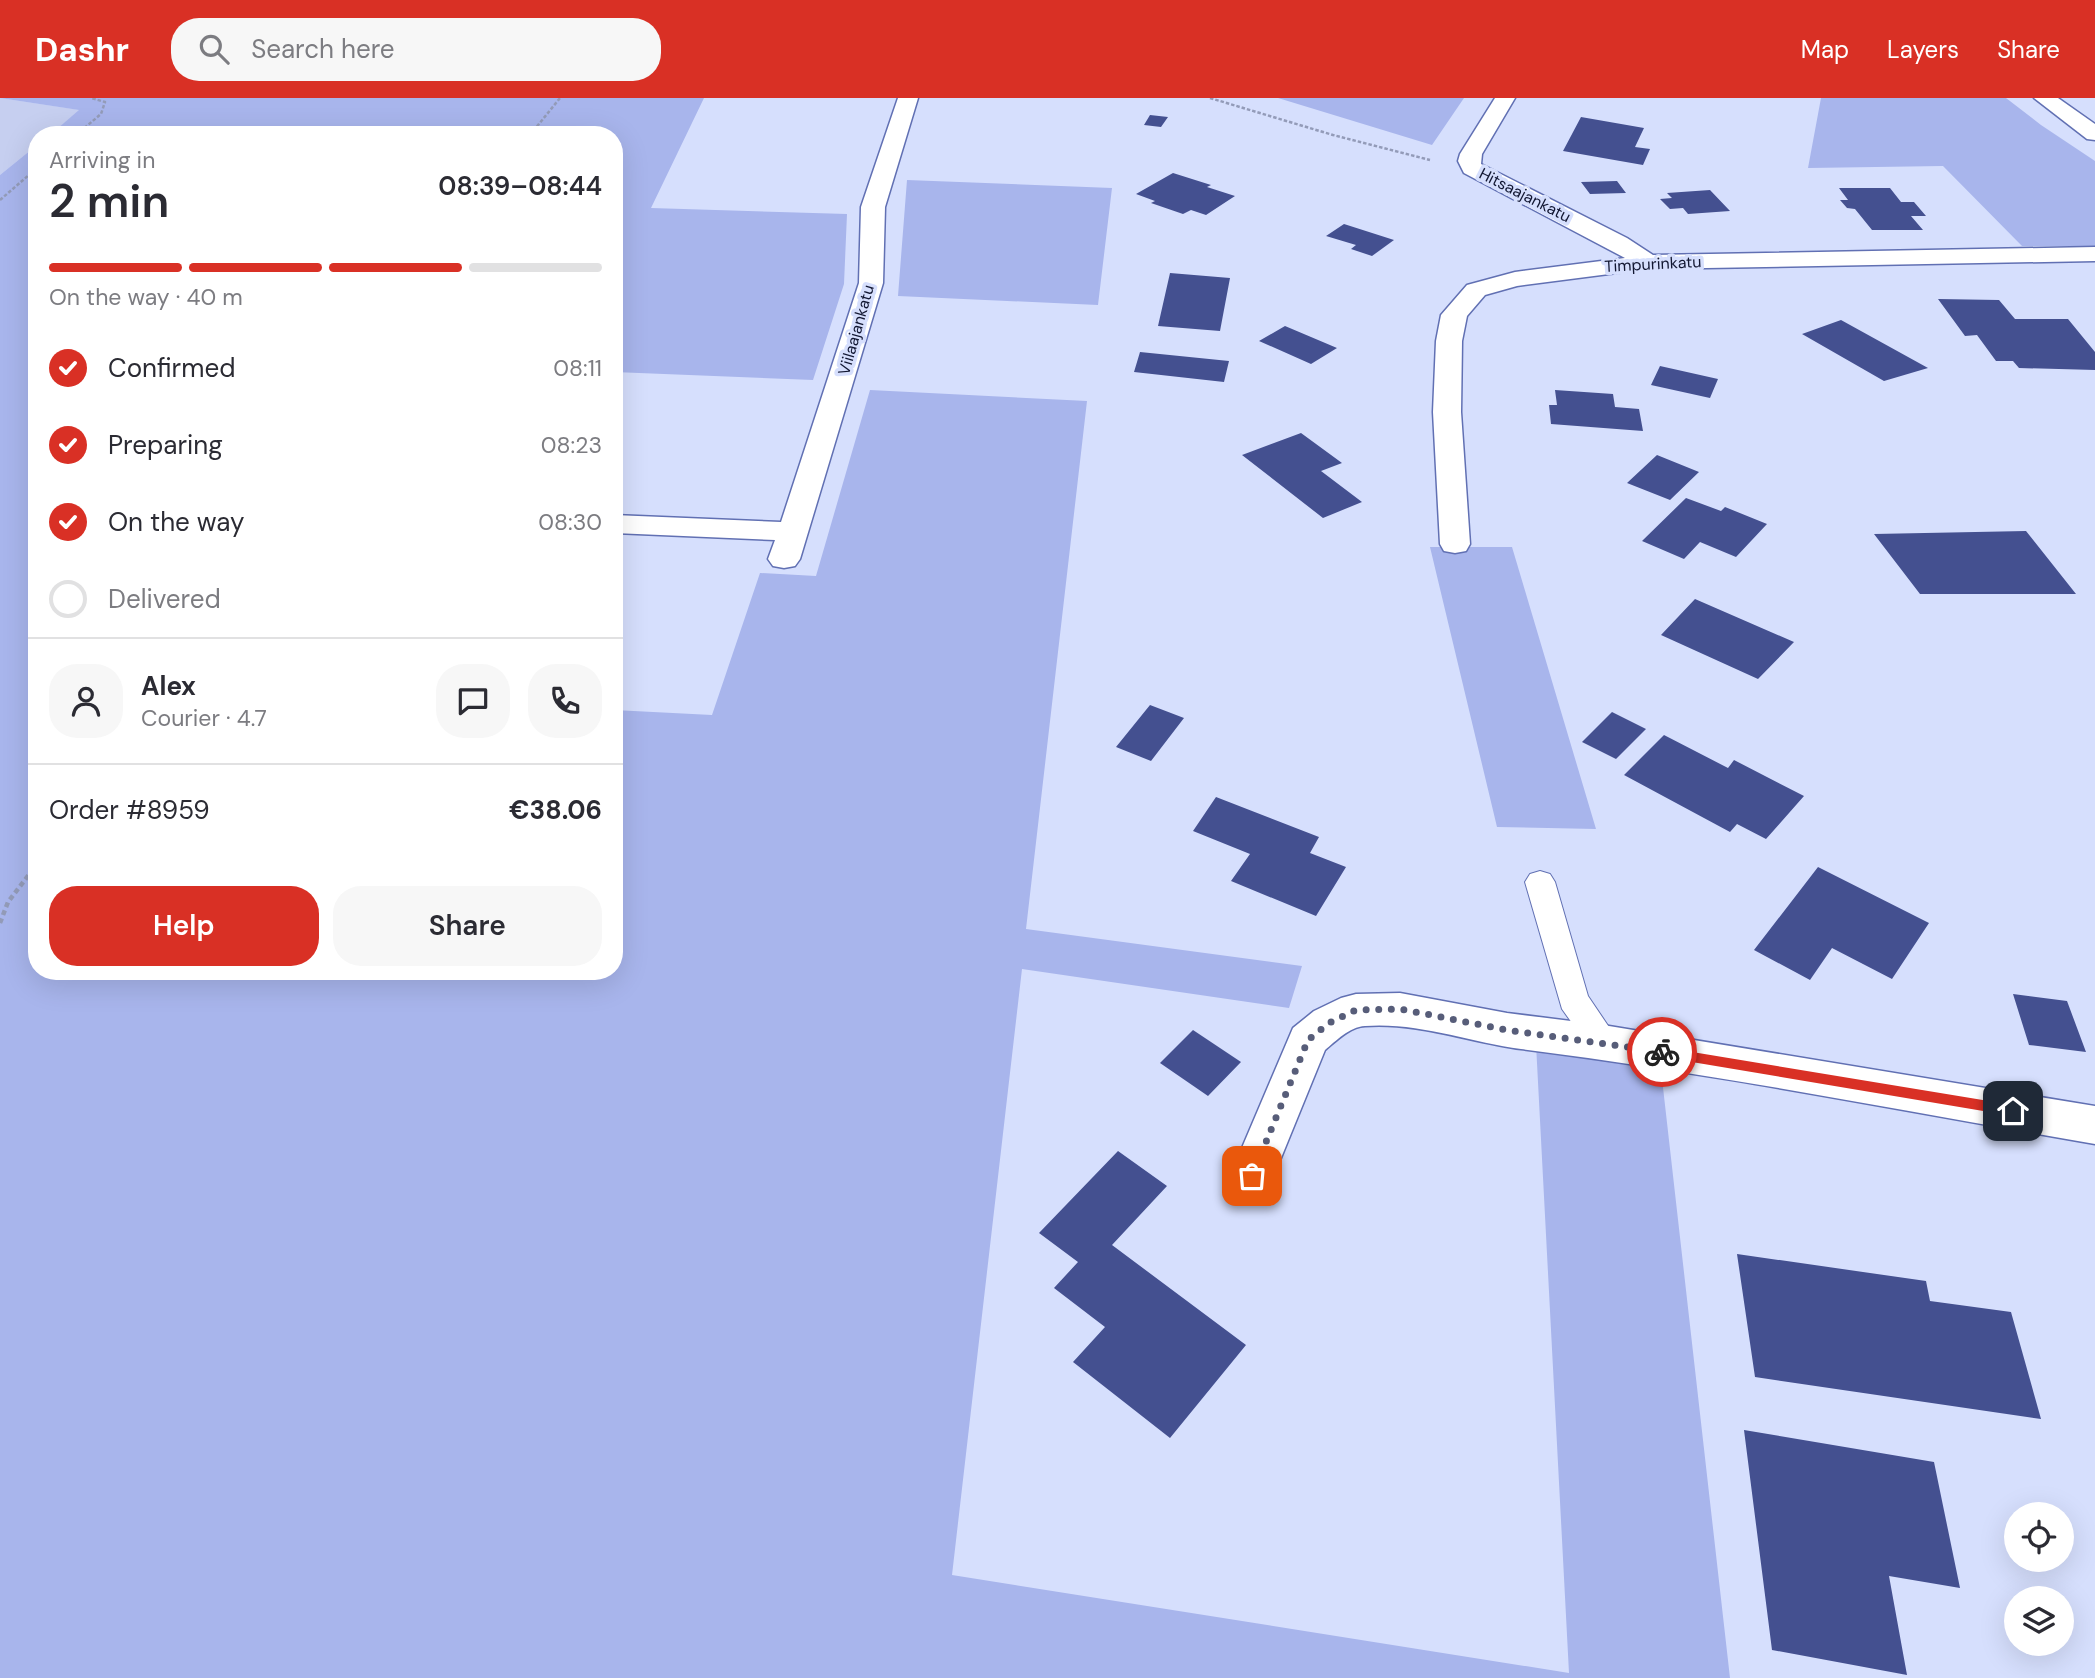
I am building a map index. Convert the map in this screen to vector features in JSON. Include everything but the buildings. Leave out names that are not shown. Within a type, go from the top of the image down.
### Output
[{"type":"street","name":"Viilaajankatu","points":[[623,525],[789,546],[871,283],[873,208],[908,98]]},
{"type":"street","name":"Hitsaajankatu","points":[[1505,98],[1471,154],[1469,161],[1472,168],[1483,176],[1619,243],[1647,262]]},
{"type":"street","points":[[2044,98],[2095,134]]},
{"type":"street","name":"Timpurinkatu","points":[[1455,544],[1447,371],[1454,315],[1476,290],[1515,279],[1647,262],[2095,254]]},
{"type":"street","points":[[1252,1176],[1308,1040],[1329,1023],[1356,1010],[1400,1009],[1507,1030],[1603,1042],[2095,1125]]},
{"type":"lane","points":[[1541,882],[1573,1000],[1603,1042]]},
{"type":"path","points":[[87,126],[101,114],[105,102],[91,98]]},
{"type":"path","points":[[537,126],[560,98]]},
{"type":"path","points":[[1210,98],[1344,138],[1472,168]]},
{"type":"path","points":[[0,200],[28,176]]},
{"type":"path","points":[[0,923],[8,902],[28,876]]},
{"type":"shaded area","points":[[0,98],[80,110],[61,126],[28,126],[28,152],[0,175]]},
{"type":"shaded area","points":[[0,98],[704,98],[651,208],[847,214],[844,284],[813,380],[623,372],[623,126],[60,126],[79,110]]},
{"type":"shaded area","points":[[1278,98],[1464,98],[1432,145]]},
{"type":"shaded area","points":[[1821,98],[2006,98],[2095,161],[2095,246],[2022,246],[1943,166],[1808,168]]},
{"type":"shaded area","points":[[28,152],[28,980],[623,980],[623,710],[712,715],[760,573],[816,576],[870,390],[1087,401],[1026,929],[1302,966],[1289,1008],[1022,969],[952,1575],[1569,1673],[1536,1044],[1660,1061],[1730,1678],[0,1678],[0,175]]},
{"type":"shaded area","points":[[907,180],[1112,188],[1098,305],[898,296]]},
{"type":"shaded area","points":[[1430,547],[1512,547],[1596,829],[1497,827]]},
{"type":"way so far","points":[[1252,1176],[1308,1040],[1329,1023],[1356,1010],[1400,1009],[1507,1030],[1662,1052]]},
{"type":"route","points":[[1662,1052],[2013,1111]]}]
